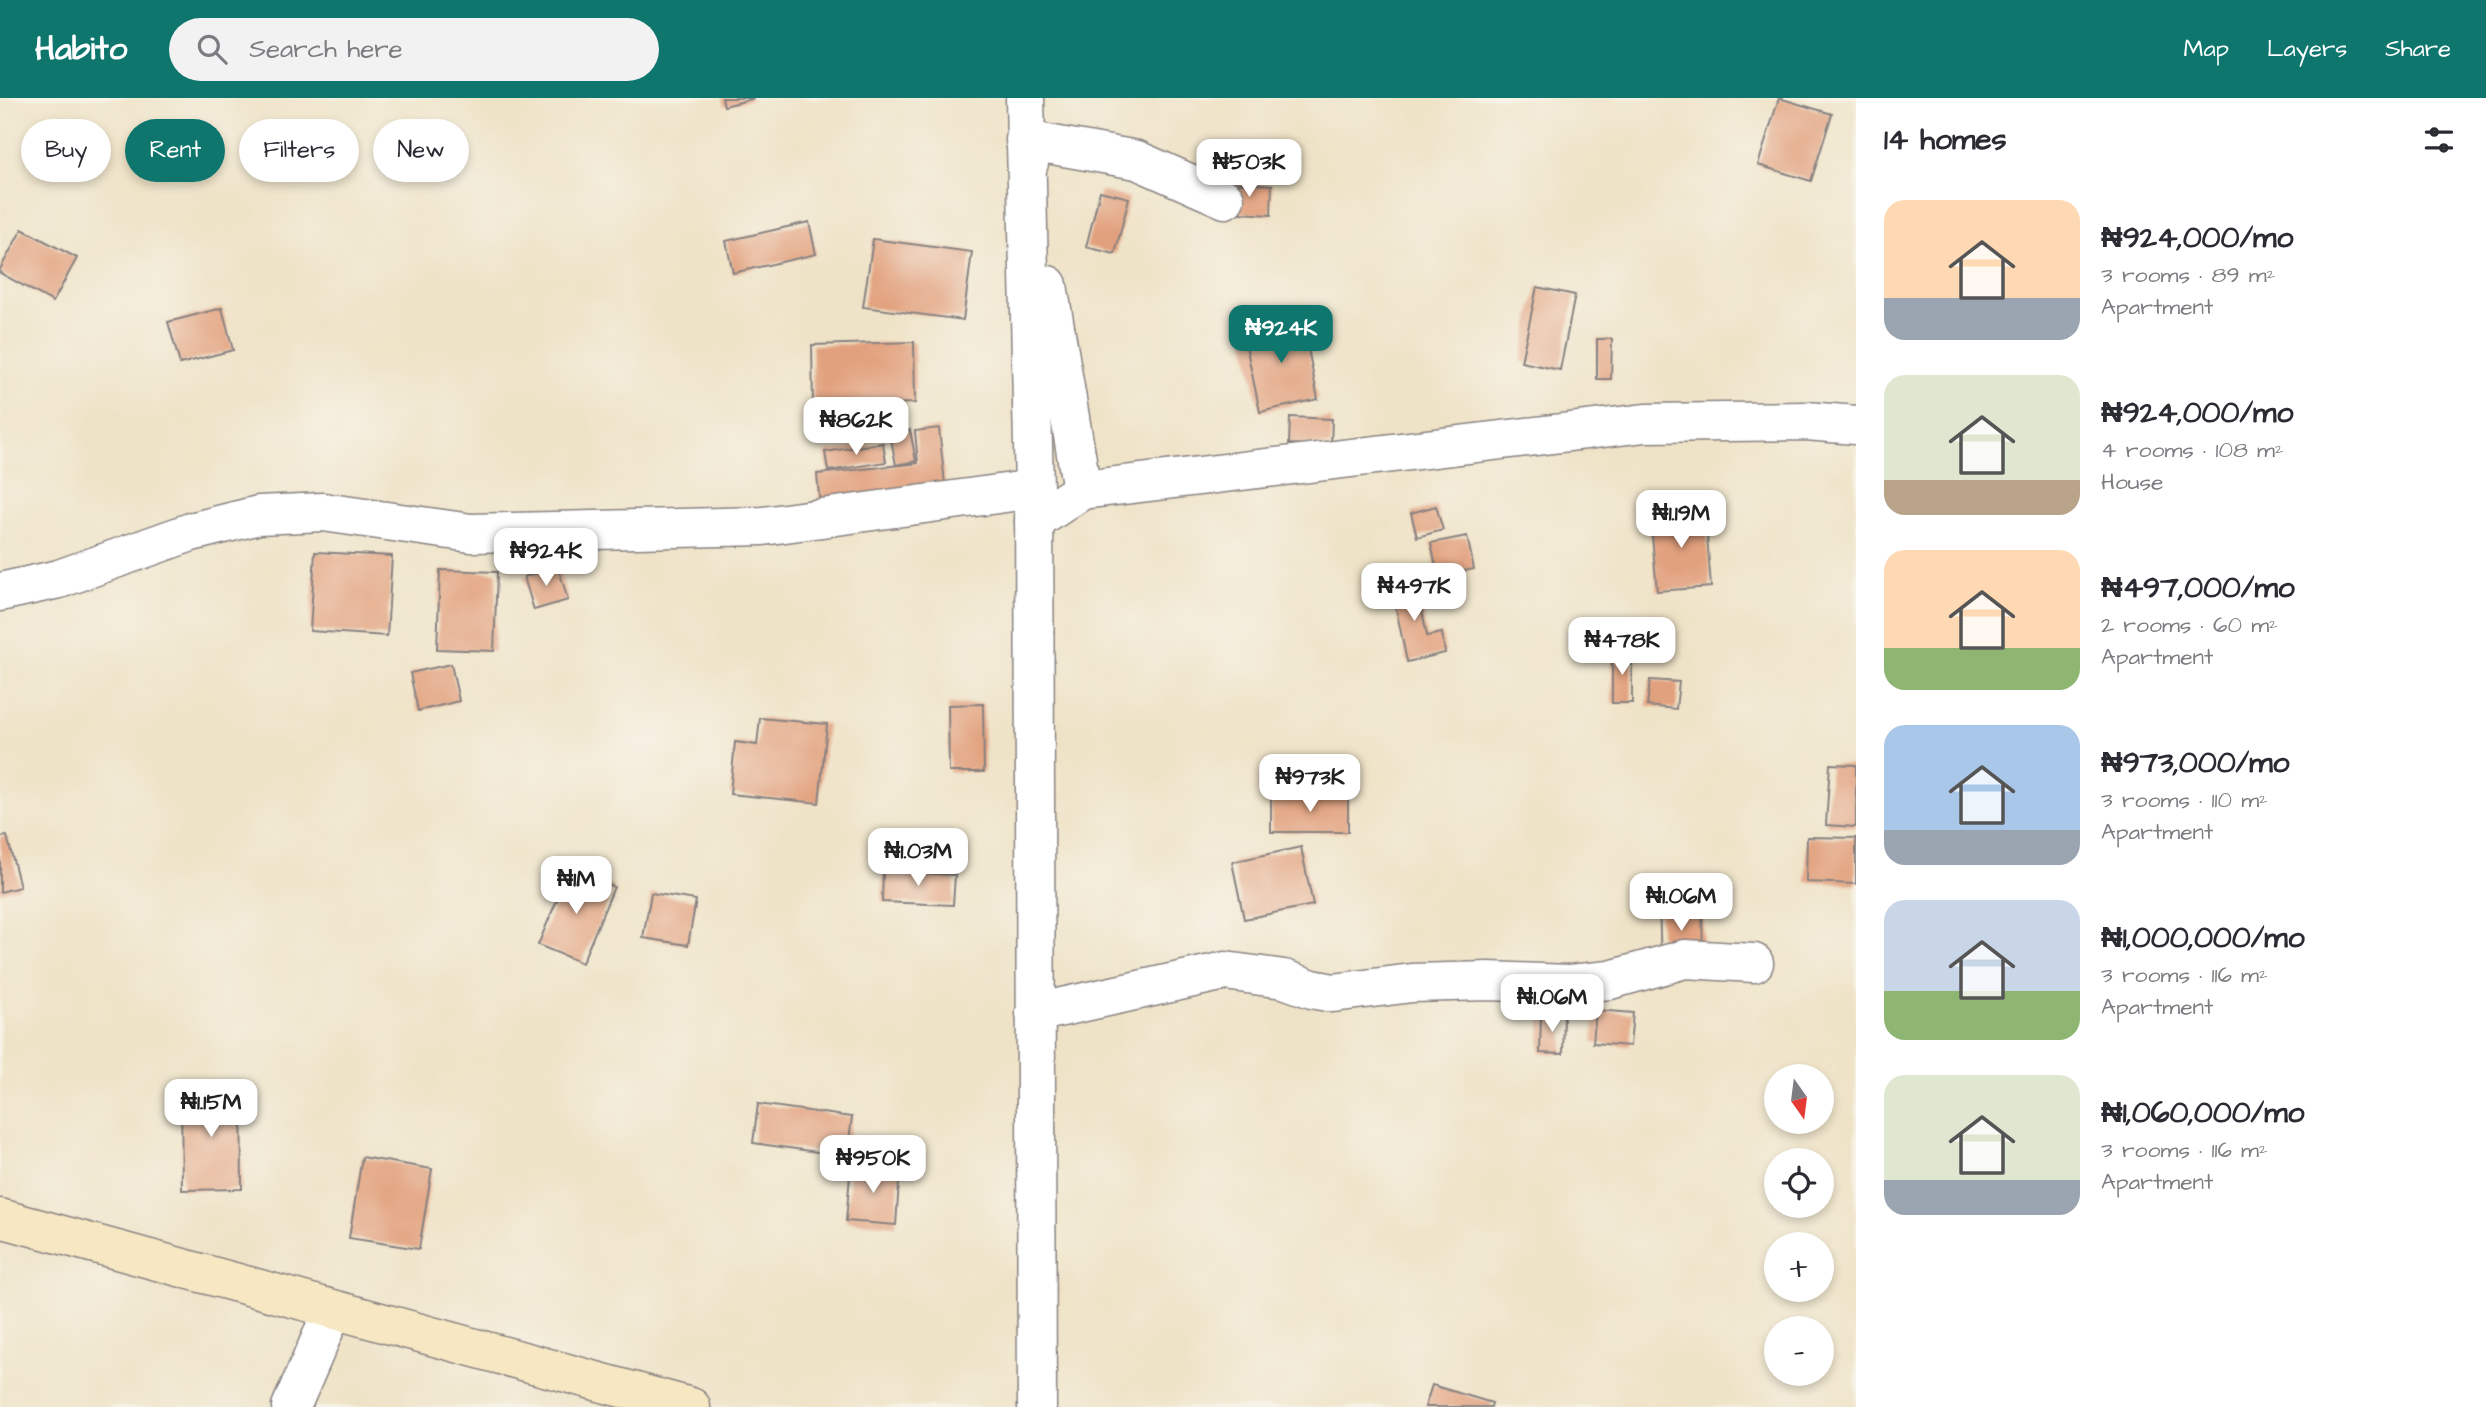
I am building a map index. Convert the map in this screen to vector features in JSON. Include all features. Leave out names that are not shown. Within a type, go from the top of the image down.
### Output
[{"type":"street","points":[[1025,98],[1034,506],[1037,1407]]},
{"type":"street","points":[[1025,140],[1137,160],[1225,199]]},
{"type":"street","points":[[1025,140],[1082,490]]},
{"type":"street","points":[[0,592],[59,579],[191,531],[259,515],[323,512],[471,533],[763,526],[1034,506],[1082,490],[1645,423],[1807,421],[1856,425]]},
{"type":"street","points":[[1035,1013],[1224,971],[1284,979],[1333,993],[1412,984],[1489,981],[1570,984],[1610,981],[1685,959],[1755,963]]},
{"type":"street","points":[[0,1217],[691,1407]]},
{"type":"street","points":[[291,1407],[333,1310]]},
{"type":"building","points":[[722,98],[753,98],[753,99],[724,106]]},
{"type":"building","points":[[1779,98],[1832,114],[1811,181],[1758,165]]},
{"type":"building","points":[[1227,182],[1272,185],[1271,215],[1225,212]]},
{"type":"building","points":[[1100,191],[1129,198],[1115,254],[1086,247]]},
{"type":"building","points":[[809,222],[816,254],[733,273],[726,241]]},
{"type":"building","points":[[22,229],[77,258],[53,302],[0,273]]},
{"type":"building","points":[[873,239],[972,252],[963,320],[863,307]]},
{"type":"building","points":[[1537,287],[1575,295],[1560,370],[1521,362]]},
{"type":"building","points":[[222,308],[233,350],[180,364],[168,322]]},
{"type":"building","points":[[1302,318],[1318,399],[1260,412],[1243,331]]},
{"type":"building","points":[[1597,339],[1612,339],[1611,379],[1597,379]]},
{"type":"building","points":[[914,342],[915,403],[813,406],[812,345]]},
{"type":"building","points":[[1290,417],[1332,419],[1331,446],[1289,444]]},
{"type":"building","points":[[939,428],[947,503],[821,517],[817,474],[918,463],[915,431]]},
{"type":"building","points":[[910,430],[916,461],[896,465],[890,434]]},
{"type":"building","points":[[883,443],[886,462],[828,471],[825,452]]},
{"type":"building","points":[[1436,506],[1443,530],[1417,537],[1411,513]]},
{"type":"building","points":[[1705,510],[1711,587],[1657,591],[1650,514]]},
{"type":"building","points":[[1467,536],[1474,569],[1438,576],[1431,543]]},
{"type":"building","points":[[315,552],[392,556],[387,636],[310,631]]},
{"type":"building","points":[[558,567],[568,600],[534,610],[524,577]]},
{"type":"building","points":[[440,570],[497,572],[494,651],[437,649]]},
{"type":"building","points":[[1416,579],[1427,636],[1442,633],[1445,653],[1407,662],[1391,584]]},
{"type":"building","points":[[1612,650],[1632,650],[1632,703],[1612,703]]},
{"type":"building","points":[[451,664],[459,701],[418,711],[410,673]]},
{"type":"building","points":[[1650,680],[1679,682],[1676,709],[1647,706]]},
{"type":"building","points":[[983,704],[984,772],[949,772],[948,705]]},
{"type":"building","points":[[760,718],[827,724],[819,803],[730,794],[735,742],[757,745]]},
{"type":"building","points":[[1830,764],[1856,765],[1856,827],[1826,825]]},
{"type":"building","points":[[1271,797],[1348,797],[1348,832],[1271,832]]},
{"type":"building","points":[[7,836],[20,887],[0,892],[0,837]]},
{"type":"building","points":[[1807,837],[1856,838],[1856,884],[1806,882]]},
{"type":"building","points":[[1301,847],[1313,905],[1244,919],[1232,862]]},
{"type":"building","points":[[570,869],[614,887],[582,963],[538,945]]},
{"type":"building","points":[[883,871],[955,875],[953,905],[882,902]]},
{"type":"building","points":[[651,893],[696,900],[688,945],[643,938]]},
{"type":"building","points":[[1702,897],[1703,968],[1661,969],[1659,898]]},
{"type":"building","points":[[1596,1010],[1633,1013],[1630,1046],[1593,1043]]},
{"type":"building","points":[[1541,1014],[1564,1015],[1563,1054],[1540,1053]]},
{"type":"building","points":[[181,1089],[241,1089],[242,1189],[182,1190]]},
{"type":"building","points":[[758,1104],[852,1117],[847,1156],[753,1143]]},
{"type":"building","points":[[362,1157],[432,1169],[419,1249],[349,1238]]},
{"type":"building","points":[[851,1164],[900,1168],[896,1225],[846,1221]]},
{"type":"building","points":[[1432,1385],[1492,1403],[1491,1407],[1425,1407]]}]
